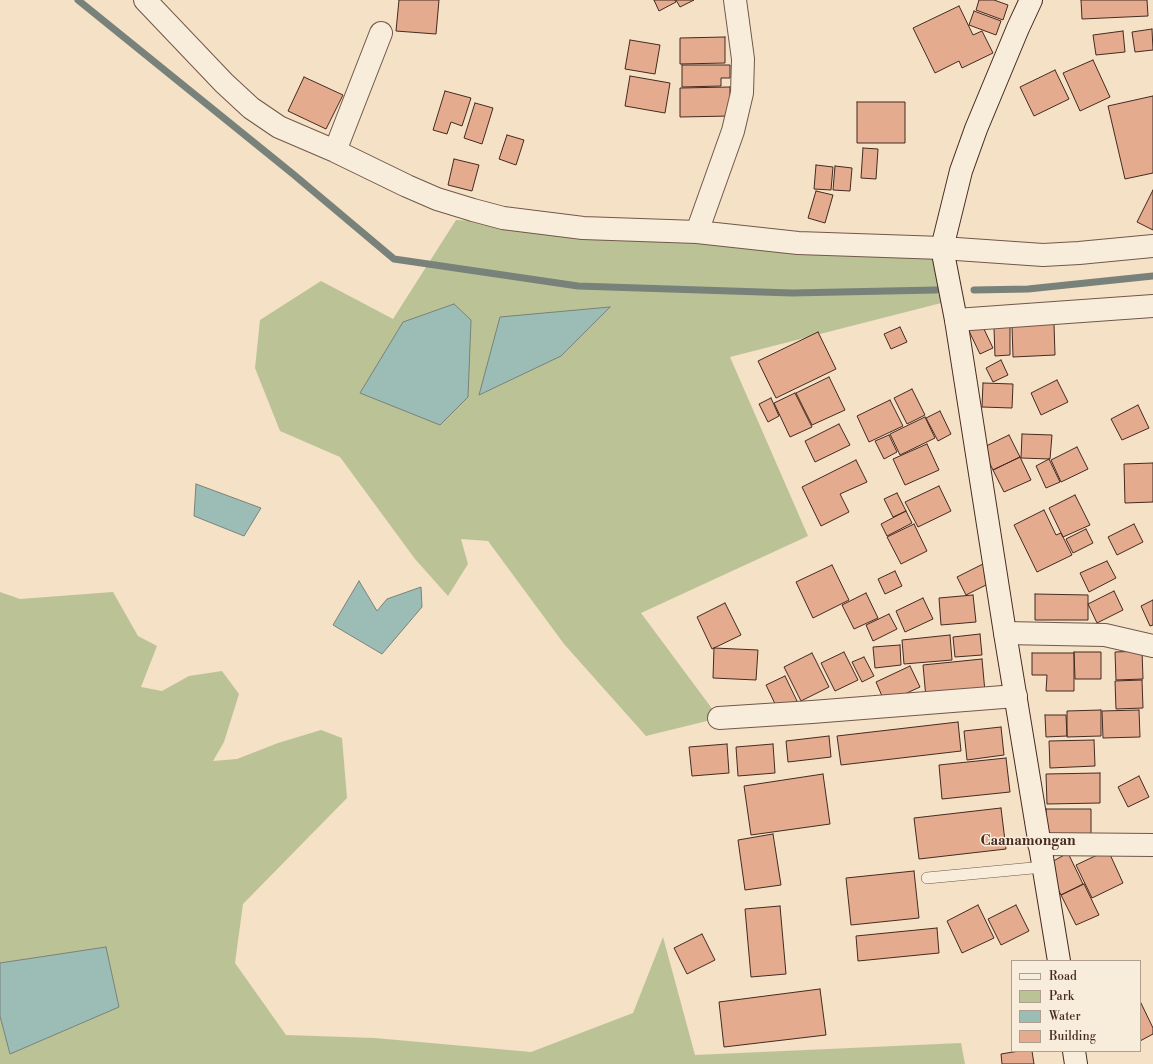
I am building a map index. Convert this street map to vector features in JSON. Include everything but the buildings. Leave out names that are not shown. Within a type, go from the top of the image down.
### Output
[{"type":"street","points":[[145,0],[224,83],[251,108],[280,127],[437,199],[503,218],[583,228],[697,232],[798,243],[942,248],[1043,255],[1153,246]]},
{"type":"street","points":[[697,232],[733,131],[742,93],[743,59],[735,0]]},
{"type":"street","points":[[1031,0],[973,136],[961,171],[942,248],[956,320],[1005,633],[1059,960]]},
{"type":"street","points":[[335,151],[381,33]]},
{"type":"street","points":[[956,320],[1153,306]]},
{"type":"street","points":[[1005,633],[1105,635],[1153,646]]},
{"type":"street","points":[[719,718],[1016,696]]},
{"type":"street","points":[[1039,844],[1153,845]]},
{"type":"street","points":[[1074,1052],[1076,1064]]},
{"type":"lane","points":[[927,878],[1043,868]]},
{"type":"green space","points":[[456,220],[697,232],[942,248],[953,300],[730,357],[808,536],[641,613],[719,718],[646,736],[564,644],[488,541],[461,539],[468,564],[448,596],[415,559],[340,457],[280,431],[255,368],[260,320],[321,281],[393,319]]},
{"type":"green space","points":[[0,592],[20,599],[113,592],[138,636],[157,646],[141,687],[162,691],[189,676],[222,671],[239,694],[224,742],[213,761],[237,759],[278,743],[321,730],[342,738],[347,798],[243,904],[235,963],[286,1035],[375,1038],[531,1052],[633,1013],[663,937],[695,1055],[961,1043],[965,1064],[0,1064]]},
{"type":"water","points":[[454,304],[471,320],[468,397],[440,425],[360,393],[403,322]]},
{"type":"water","points":[[610,307],[561,356],[479,395],[500,317]]},
{"type":"water","points":[[196,484],[261,508],[244,536],[194,516]]},
{"type":"water","points":[[359,581],[377,611],[387,599],[421,587],[422,607],[382,654],[333,625]]},
{"type":"water","points":[[106,947],[119,1007],[10,1054],[0,1016],[0,963]]},
{"type":"waterway","points":[[78,0],[293,174],[394,259],[578,286],[792,293],[936,290]]},
{"type":"waterway","points":[[974,290],[1028,289],[1153,276]]},
{"type":"district","name":"Caanamongan","points":[[1028,842]]}]
